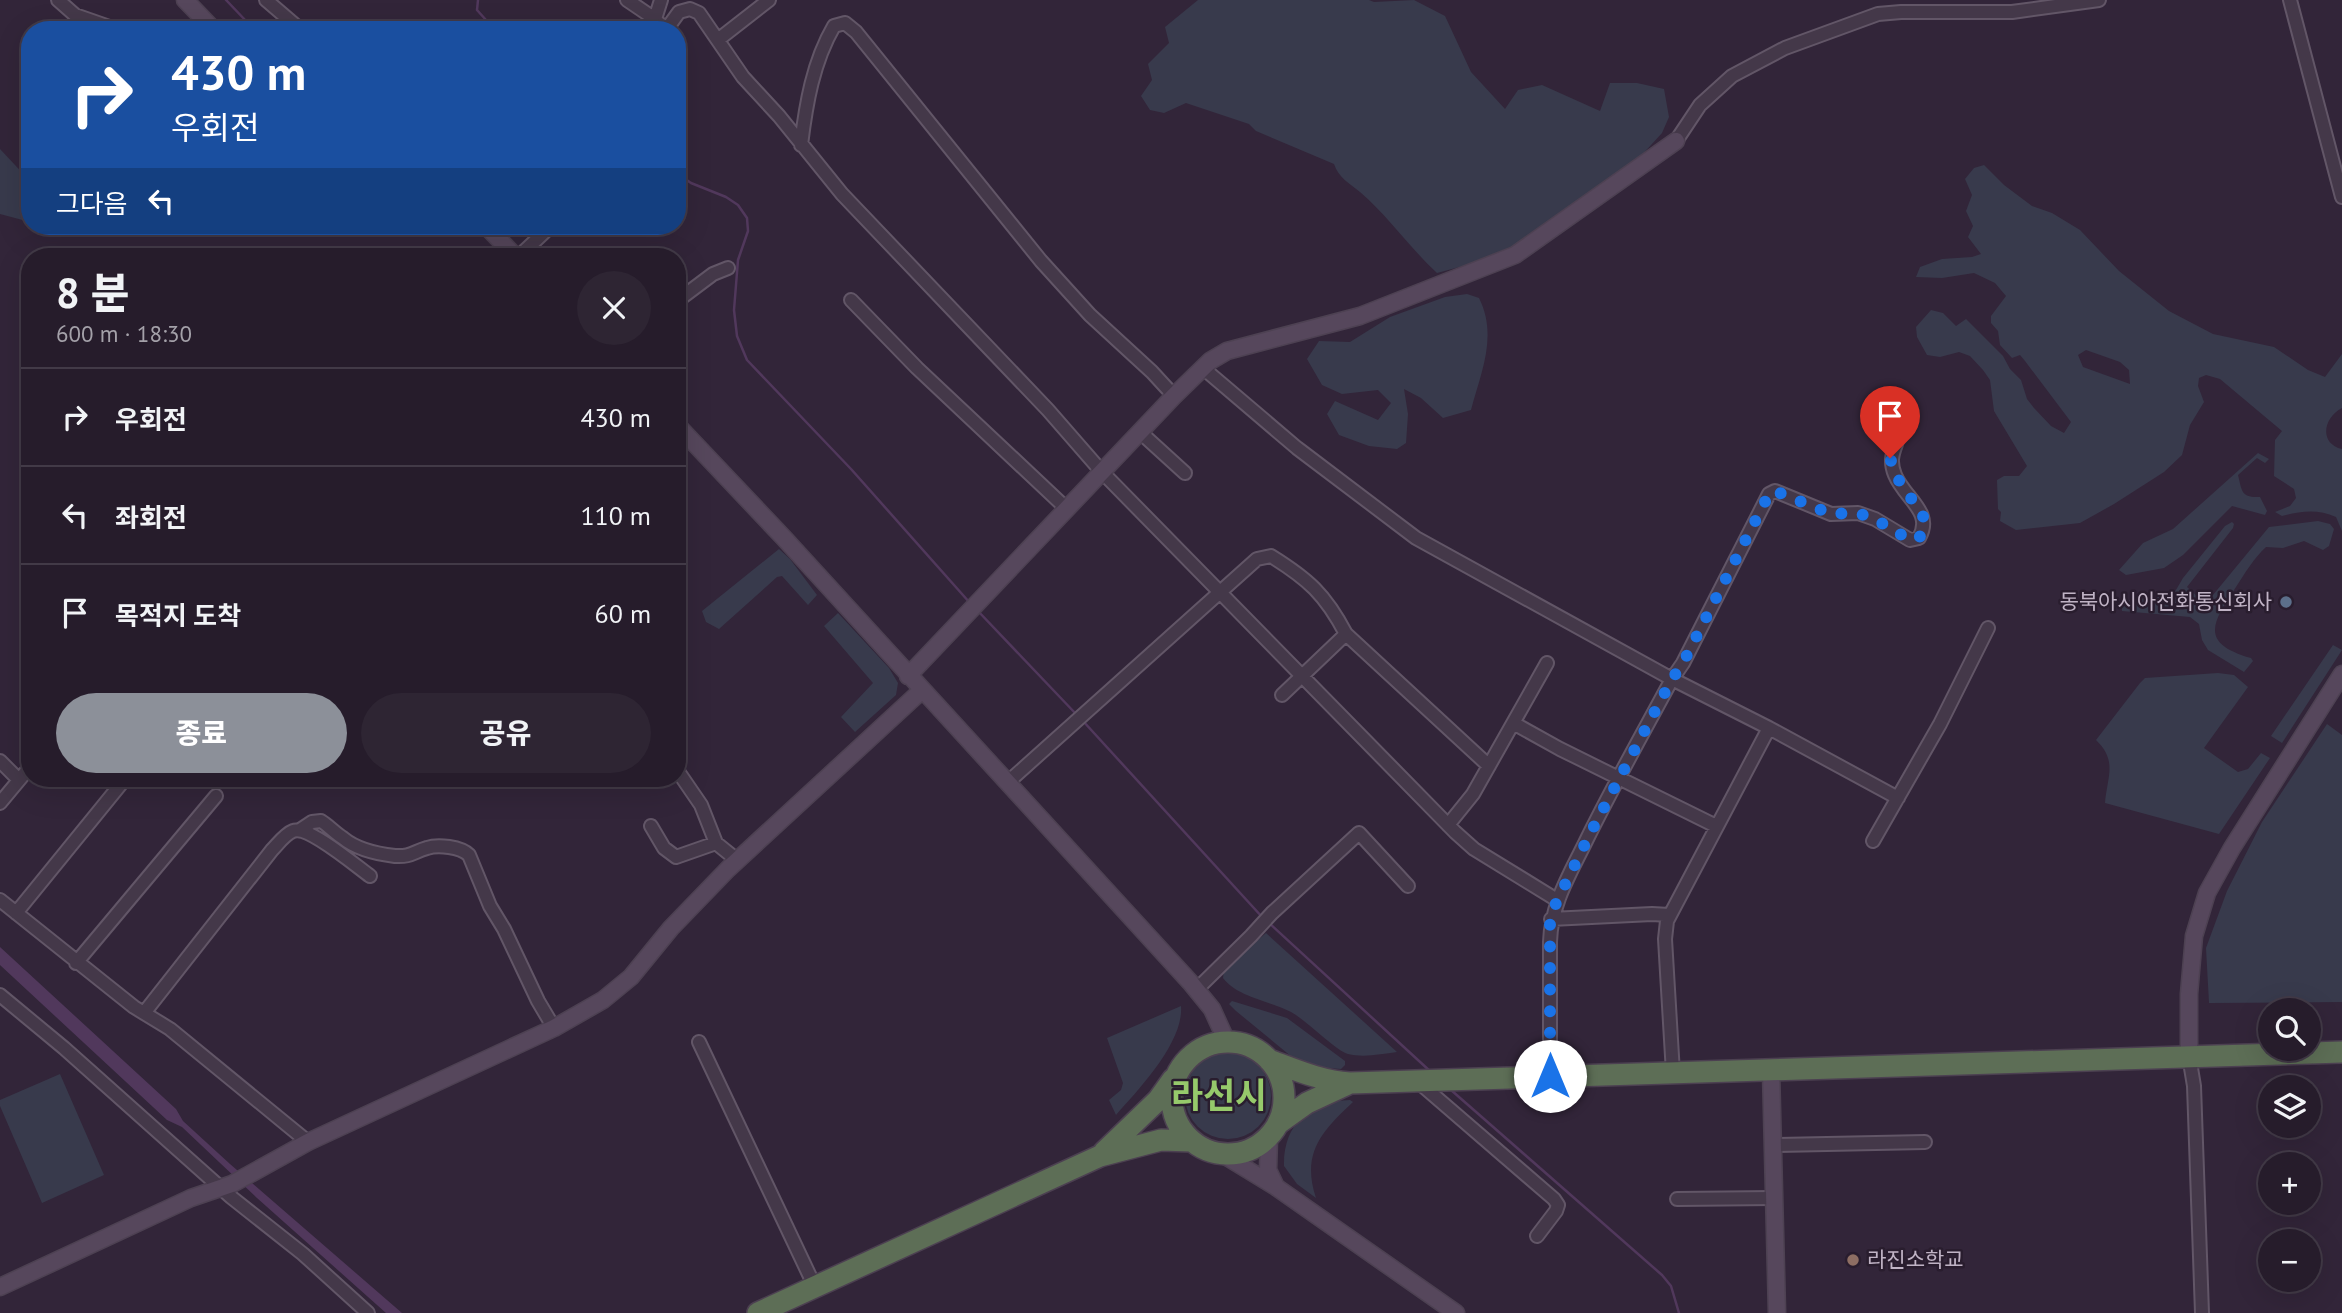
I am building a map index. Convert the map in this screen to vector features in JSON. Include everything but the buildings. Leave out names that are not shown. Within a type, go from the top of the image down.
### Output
[{"type":"highway","points":[[1100,1156],[1158,1100],[1185,1061],[1211,1044],[1242,1044],[1257,1050],[1269,1060],[1279,1074],[1283,1090],[1283,1107],[1274,1130]]},
{"type":"highway","points":[[1269,1060],[1311,1076],[1350,1083],[2342,1052]]},
{"type":"highway","points":[[1177,1074],[1172,1092],[1173,1110],[1180,1127],[1191,1141],[1206,1150],[1222,1154],[1239,1153],[1255,1147],[1307,1103],[1350,1083]]},
{"type":"highway","points":[[758,1313],[1100,1156],[1161,1140],[1191,1141]]},
{"type":"street","points":[[58,0],[75,15],[92,21]]},
{"type":"street","points":[[185,0],[205,21]]},
{"type":"street","points":[[266,0],[290,21]]},
{"type":"street","points":[[627,0],[655,19],[661,0]]},
{"type":"street","points":[[719,39],[769,0]]},
{"type":"street","points":[[908,676],[1210,361],[1234,349],[1360,316],[1499,263],[1534,242],[1676,141],[1700,105],[1732,76],[1785,48],[1878,14],[2012,12],[2099,0]]},
{"type":"street","points":[[2290,0],[2342,197]]},
{"type":"street","points":[[672,21],[679,12],[690,9],[699,13],[743,78],[842,194],[1048,410],[1102,472],[1448,825],[1474,849],[1557,900]]},
{"type":"street","points":[[801,145],[810,88],[825,41],[834,26],[845,23],[873,53],[1041,261],[1090,315],[1174,396]]},
{"type":"street","points":[[495,235],[508,248]]},
{"type":"street","points":[[527,248],[541,235]]},
{"type":"street","points":[[686,294],[713,274],[728,268]]},
{"type":"street","points":[[851,300],[917,368],[1067,509]]},
{"type":"street","points":[[1203,368],[1297,447],[1416,538],[1672,679],[1898,798]]},
{"type":"street","points":[[1550,1076],[1551,919],[1557,900],[1769,494],[1775,491],[1831,514],[1858,513],[1875,519],[1910,540],[1919,538],[1925,528],[1923,516],[1896,476],[1890,458],[1899,426],[1891,406]]},
{"type":"street","points":[[1140,432],[1185,472]]},
{"type":"street","points":[[686,435],[783,537],[1196,990],[1212,1009],[1227,1042]]},
{"type":"street","points":[[1007,783],[1257,559],[1271,556],[1321,593],[1346,634],[1489,766]]},
{"type":"street","points":[[1873,841],[1940,724],[1988,628]]},
{"type":"street","points":[[1283,695],[1346,634]]},
{"type":"street","points":[[1448,825],[1473,794],[1515,724],[1547,663]]},
{"type":"street","points":[[2202,1313],[2194,1086],[2189,1056],[2189,994],[2194,936],[2207,893],[2232,848],[2342,674]]},
{"type":"street","points":[[0,1287],[191,1198],[226,1186],[308,1142],[554,1028],[603,1000],[631,976],[671,928],[737,860],[921,691]]},
{"type":"street","points":[[1515,724],[1716,826]]},
{"type":"street","points":[[1673,1073],[1665,939],[1669,915],[1769,728]]},
{"type":"street","points":[[0,761],[19,780]]},
{"type":"street","points":[[0,803],[21,778]]},
{"type":"street","points":[[686,783],[701,804],[716,843],[737,860]]},
{"type":"street","points":[[16,913],[118,787]]},
{"type":"street","points":[[76,963],[216,796]]},
{"type":"street","points":[[144,1013],[272,850],[291,832],[312,822],[321,821],[345,840],[364,849],[394,856],[411,856],[427,847],[464,850],[469,855],[490,906],[554,1028]]},
{"type":"street","points":[[652,826],[664,848],[676,857],[716,843]]},
{"type":"street","points":[[300,830],[314,836],[370,876]]},
{"type":"street","points":[[1196,990],[1272,913],[1359,833],[1408,886]]},
{"type":"street","points":[[0,900],[76,963],[170,1029],[308,1142]]},
{"type":"street","points":[[1551,919],[1669,915]]},
{"type":"street","points":[[0,995],[226,1186],[368,1313]]},
{"type":"street","points":[[699,1042],[815,1287]]},
{"type":"street","points":[[1771,1071],[1777,1313]]},
{"type":"street","points":[[1421,1080],[1558,1205],[1537,1236]]},
{"type":"street","points":[[1274,1130],[1268,1170],[1276,1186]]},
{"type":"street","points":[[1773,1145],[1925,1142]]},
{"type":"street","points":[[1222,1154],[1276,1186],[1457,1313]]},
{"type":"street","points":[[1677,1199],[1774,1198]]},
{"type":"shaded area","points":[[1198,0],[1414,0],[1445,16],[1471,72],[1505,109],[1518,90],[1542,85],[1600,111],[1610,83],[1637,83],[1664,89],[1669,117],[1662,133],[1640,157],[1518,244],[1493,258],[1437,273],[1370,201],[1341,176],[1334,164],[1256,131],[1249,124],[1186,103],[1164,113],[1150,110],[1141,96],[1152,80],[1148,64],[1169,43],[1165,27]]},
{"type":"shaded area","points":[[0,149],[21,171],[21,220],[0,214]]},
{"type":"shaded area","points":[[1984,165],[2004,185],[2032,206],[2052,213],[2080,230],[2119,271],[2169,311],[2213,334],[2274,347],[2308,370],[2325,377],[2342,354],[2342,408],[2331,417],[2326,430],[2329,441],[2342,449],[2342,531],[2336,517],[2329,514],[2309,512],[2282,516],[2275,512],[2290,506],[2296,498],[2294,489],[2274,476],[2275,440],[2282,431],[2220,379],[2206,375],[2199,378],[2198,386],[2204,402],[2190,425],[2182,455],[2164,472],[2080,523],[2016,530],[2000,521],[1997,480],[2004,476],[2019,476],[2027,466],[1994,411],[1990,380],[1970,356],[1959,352],[1940,357],[1927,355],[1917,337],[1916,327],[1931,310],[1943,313],[1956,326],[1966,319],[2003,356],[2010,369],[2021,380],[2027,399],[2051,426],[2064,433],[2071,422],[2020,355],[2012,358],[2000,345],[1998,331],[1991,323],[1991,316],[2006,296],[1995,283],[1974,273],[1942,278],[1916,277],[1920,267],[1942,259],[1981,254],[1968,237],[1973,226],[1966,211],[1972,195],[1965,179],[1974,168]],"holes":[[[2086,350],[2120,362],[2129,370],[2130,384],[2083,367],[2078,355]]]},
{"type":"shaded area","points":[[1467,294],[1479,298],[1487,326],[1486,354],[1471,410],[1443,418],[1421,398],[1404,389],[1408,414],[1406,443],[1397,449],[1369,446],[1339,435],[1327,414],[1335,401],[1378,420],[1391,403],[1378,390],[1342,394],[1322,385],[1307,359],[1319,341],[1350,342],[1390,317],[1445,297]]},
{"type":"shaded area","points":[[2258,453],[2269,459],[2265,463],[2257,458],[2238,475],[2246,495],[2260,497],[2267,511],[2265,515],[2232,506],[2183,555],[2164,568],[2126,575],[2119,570],[2143,543],[2173,529]]},
{"type":"shaded area","points":[[2318,521],[2330,524],[2334,529],[2329,546],[2323,550],[2304,541],[2283,548],[2266,547],[2250,566],[2216,621],[2217,638],[2223,646],[2253,661],[2244,672],[2208,650],[2202,640],[2199,624],[2190,617],[2122,611],[2122,601],[2173,595],[2183,578],[2225,526],[2232,522],[2233,528],[2187,587],[2200,599],[2208,601],[2269,527]]},
{"type":"shaded area","points":[[779,549],[790,559],[817,595],[808,605],[782,576],[777,577],[719,629],[706,622],[702,611]]},
{"type":"shaded area","points":[[838,613],[889,668],[898,683],[896,695],[855,732],[841,717],[873,683],[824,626]]},
{"type":"shaded area","points":[[2333,645],[2342,650],[2282,743],[2271,736]]},
{"type":"shaded area","points":[[2218,673],[2234,675],[2248,687],[2204,748],[2238,772],[2248,769],[2261,753],[2270,758],[2219,834],[2105,803],[2109,762],[2096,740],[2140,683],[2145,678]]},
{"type":"shaded area","points":[[2327,724],[2342,735],[2342,1002],[2321,1002],[2321,998],[2258,998],[2258,1003],[2209,1003],[2206,948],[2227,891],[2262,822]]},
{"type":"shaded area","points":[[1266,933],[1397,1052],[1366,1056],[1343,1052],[1291,1012],[1245,994],[1229,984],[1223,978],[1224,970]]},
{"type":"shaded area","points":[[0,947],[176,1109],[183,1121],[230,1164],[402,1313],[386,1313],[182,1127],[167,1120],[0,965]]},
{"type":"shaded area","points":[[1232,1001],[1287,1018],[1345,1061],[1345,1065],[1341,1069],[1313,1067],[1298,1062],[1236,1011],[1229,1004]]},
{"type":"shaded area","points":[[1181,1006],[1180,1020],[1168,1049],[1116,1115],[1109,1100],[1121,1090],[1123,1083],[1107,1038]]},
{"type":"shaded area","points":[[1228,1053],[1245,1056],[1259,1065],[1268,1079],[1271,1096],[1268,1113],[1259,1127],[1245,1136],[1228,1139],[1211,1136],[1197,1127],[1188,1113],[1185,1096],[1188,1079],[1197,1065],[1211,1056]]},
{"type":"shaded area","points":[[60,1074],[104,1175],[42,1203],[0,1106],[0,1100]]},
{"type":"shaded area","points":[[1336,1101],[1353,1102],[1324,1133],[1313,1155],[1311,1168],[1316,1198],[1297,1184],[1284,1166],[1288,1138],[1294,1127],[1311,1110]]},
{"type":"waterway","points":[[226,0],[246,21]]},
{"type":"waterway","points":[[478,0],[477,10],[490,21]]},
{"type":"waterway","points":[[686,179],[726,197],[738,205],[747,218],[748,231],[738,260],[734,310],[737,336],[747,360],[851,469],[970,603]]},
{"type":"waterway","points":[[977,610],[1076,714]]},
{"type":"waterway","points":[[1083,721],[1263,918]]},
{"type":"waterway","points":[[1268,922],[1431,1072]]},
{"type":"waterway","points":[[1451,1090],[1662,1275],[1671,1286],[1679,1313]]},
{"type":"place","name":"동북아시아전화통신회사","points":[[2286,602]]},
{"type":"place","name":"라진소학교","points":[[1853,1260]]},
{"type":"district","name":"라선시","points":[[1219,1096]]},
{"type":"route","points":[[1550,1076],[1550,924],[1556,903],[1602,809],[1683,663],[1769,494],[1775,491],[1831,514],[1858,513],[1875,519],[1910,540],[1919,538],[1925,528],[1923,516],[1907,496],[1890,458]]}]
